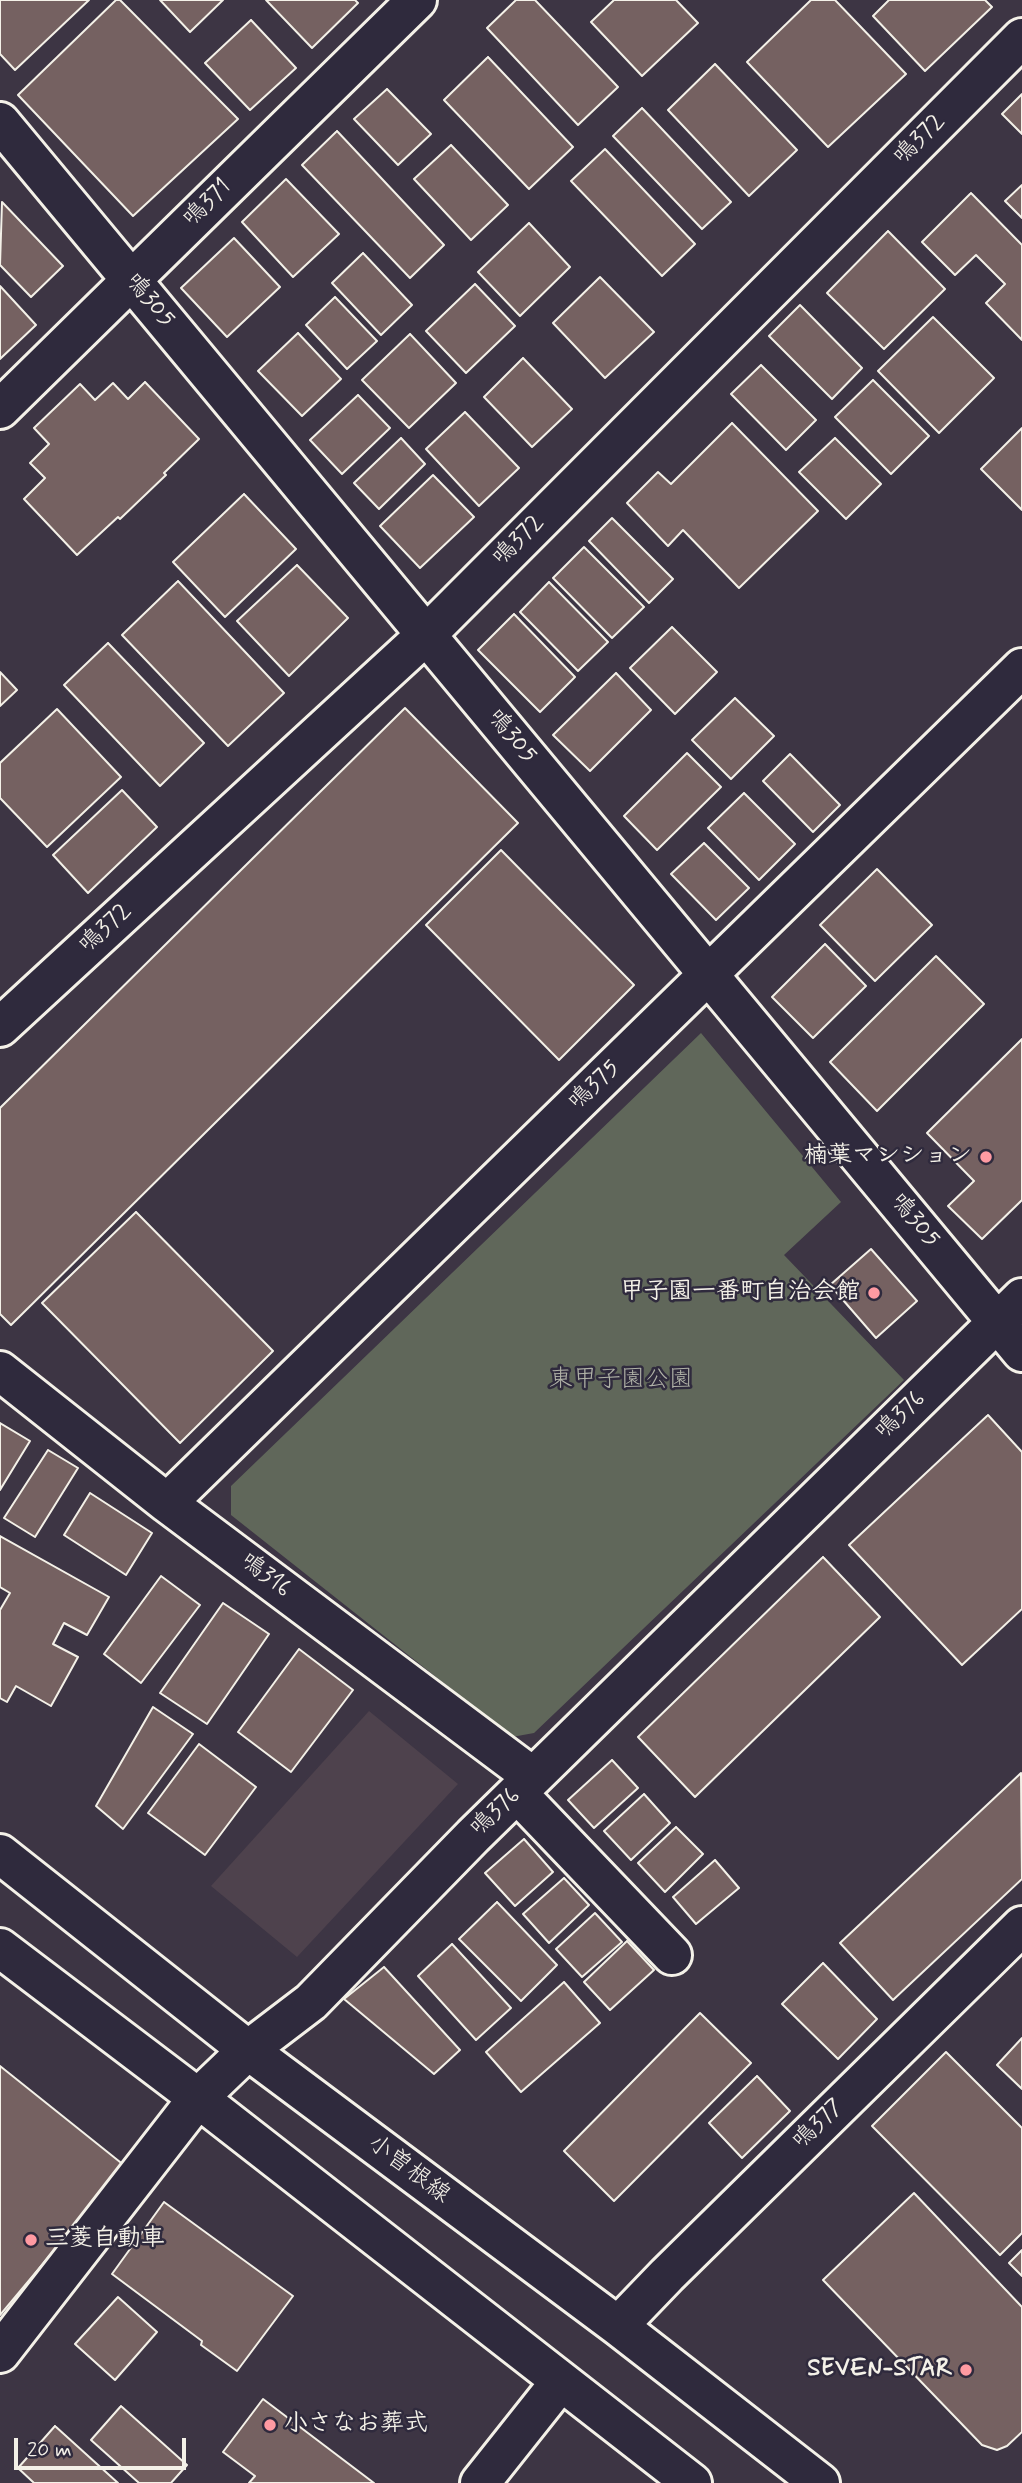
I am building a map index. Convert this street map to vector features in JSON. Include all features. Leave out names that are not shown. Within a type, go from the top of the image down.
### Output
[{"type":"street","name":"鳴371","points":[[0,409],[417,0]]},
{"type":"street","name":"鳴372","points":[[0,1027],[426,635],[1022,38]]},
{"type":"street","name":"鳴305","points":[[0,122],[709,974],[1010,1310],[1022,1352]]},
{"type":"street","name":"鳴375","points":[[167,1503],[1022,668]]},
{"type":"street","name":"鳴376","points":[[0,2353],[198,2098],[248,2050],[311,2001],[525,1785],[1010,1310]]},
{"type":"street","name":"鳴316","points":[[0,1371],[525,1785],[672,1955]]},
{"type":"street","name":"小曽根線","points":[[0,1854],[248,2050],[618,2326],[820,2483]]},
{"type":"street","name":"鳴377","points":[[618,2326],[667,2274],[1022,1926]]},
{"type":"street","points":[[0,1948],[198,2098],[692,2483]]},
{"type":"street","points":[[480,2483],[561,2381]]},
{"type":"shaded area","points":[[369,1711],[458,1784],[297,1957],[211,1886]]},
{"type":"green space","name":"東甲子園公園","points":[[701,1033],[841,1202],[784,1255],[904,1380],[534,1733],[512,1737],[231,1515],[231,1486]]},
{"type":"building","points":[[0,0],[89,0],[15,70],[0,54]]},
{"type":"building","points":[[116,0],[120,0],[238,119],[133,216],[18,95]]},
{"type":"building","points":[[160,0],[223,0],[190,32]]},
{"type":"building","points":[[266,0],[355,0],[358,3],[312,48]]},
{"type":"building","points":[[516,0],[535,0],[618,87],[578,125],[487,28]]},
{"type":"building","points":[[614,0],[676,0],[698,23],[642,76],[591,22]]},
{"type":"building","points":[[811,0],[835,0],[906,74],[828,147],[747,62]]},
{"type":"building","points":[[889,0],[985,0],[992,7],[925,71],[873,16]]},
{"type":"building","points":[[251,20],[296,68],[250,110],[205,63]]},
{"type":"building","points":[[488,57],[573,147],[529,189],[444,100]]},
{"type":"building","points":[[715,64],[797,150],[749,196],[668,110]]},
{"type":"building","points":[[387,89],[431,134],[398,165],[354,119]]},
{"type":"building","points":[[1022,94],[1022,134],[1002,114]]},
{"type":"building","points":[[642,108],[731,202],[702,229],[613,136]]},
{"type":"building","points":[[337,131],[444,245],[410,278],[302,165]]},
{"type":"building","points":[[451,145],[508,205],[471,240],[414,179]]},
{"type":"building","points":[[605,149],[695,244],[662,276],[571,181]]},
{"type":"building","points":[[286,179],[339,234],[293,277],[242,222]]},
{"type":"building","points":[[1022,185],[1022,218],[1005,201]]},
{"type":"building","points":[[971,193],[1022,245],[1022,340],[986,303],[1005,284],[976,255],[955,275],[922,242]]},
{"type":"building","points":[[2,202],[63,266],[31,297],[0,265]]},
{"type":"building","points":[[529,223],[570,267],[520,316],[478,272]]},
{"type":"building","points":[[888,231],[945,289],[884,349],[827,293]]},
{"type":"building","points":[[234,238],[280,287],[227,337],[181,288]]},
{"type":"building","points":[[363,253],[412,305],[381,335],[332,283]]},
{"type":"building","points":[[600,277],[654,332],[605,378],[553,323]]},
{"type":"building","points":[[475,284],[515,326],[466,373],[426,331]]},
{"type":"building","points":[[0,286],[36,325],[0,359]]},
{"type":"building","points":[[335,297],[377,341],[347,369],[306,325]]},
{"type":"building","points":[[800,305],[862,368],[832,399],[769,336]]},
{"type":"building","points":[[933,317],[994,378],[939,433],[878,371]]},
{"type":"building","points":[[298,333],[341,379],[302,416],[258,371]]},
{"type":"building","points":[[410,334],[456,383],[409,428],[362,380]]},
{"type":"building","points":[[523,358],[572,409],[532,447],[484,397]]},
{"type":"building","points":[[761,365],[816,420],[786,450],[731,394]]},
{"type":"building","points":[[873,380],[929,436],[891,474],[835,417]]},
{"type":"building","points":[[145,382],[199,439],[120,519],[118,517],[77,555],[24,499],[45,478],[30,463],[49,444],[34,428],[80,384],[95,400],[113,383],[128,399]]},
{"type":"building","points":[[358,395],[390,428],[342,474],[310,440]]},
{"type":"building","points":[[465,412],[519,468],[479,506],[426,449]]},
{"type":"building","points":[[732,423],[818,511],[739,588],[683,530],[668,546],[627,503],[658,472],[671,484]]},
{"type":"building","points":[[1022,428],[1022,510],[981,469]]},
{"type":"building","points":[[401,438],[425,464],[379,509],[354,483]]},
{"type":"building","points":[[835,438],[881,484],[846,519],[799,472]]},
{"type":"building","points":[[433,475],[474,517],[420,568],[380,526]]},
{"type":"building","points":[[244,494],[296,549],[225,617],[173,562]]},
{"type":"building","points":[[612,518],[673,579],[649,603],[589,541]]},
{"type":"building","points":[[584,547],[644,607],[612,638],[553,578]]},
{"type":"building","points":[[297,565],[348,618],[289,676],[237,621]]},
{"type":"building","points":[[178,581],[284,693],[228,746],[122,635]]},
{"type":"building","points":[[549,582],[608,642],[578,671],[520,612]]},
{"type":"building","points":[[514,614],[575,677],[540,712],[478,650]]},
{"type":"building","points":[[672,627],[717,672],[675,714],[630,668]]},
{"type":"building","points":[[108,643],[204,743],[160,786],[64,685]]},
{"type":"building","points":[[0,672],[17,690],[0,706]]},
{"type":"building","points":[[616,673],[651,710],[590,771],[553,735]]},
{"type":"building","points":[[735,698],[774,736],[731,779],[692,740]]},
{"type":"building","points":[[405,708],[518,823],[11,1325],[0,1314],[0,1108]]},
{"type":"building","points":[[57,709],[121,777],[47,847],[0,798],[0,763]]},
{"type":"building","points":[[687,753],[721,787],[657,850],[624,816]]},
{"type":"building","points":[[790,754],[840,805],[813,832],[763,781]]},
{"type":"building","points":[[122,790],[157,827],[88,893],[53,855]]},
{"type":"building","points":[[744,793],[795,844],[759,880],[708,828]]},
{"type":"building","points":[[704,843],[749,888],[716,920],[671,874]]},
{"type":"building","points":[[501,850],[634,985],[559,1060],[426,925]]},
{"type":"building","points":[[877,869],[932,925],[875,981],[820,925]]},
{"type":"building","points":[[825,944],[866,986],[813,1038],[772,997]]},
{"type":"building","points":[[936,956],[984,1004],[877,1111],[830,1062]]},
{"type":"building","name":"楠葉マンション","points":[[1022,1039],[1022,1200],[982,1239],[948,1206],[974,1181],[927,1133]]},
{"type":"building","points":[[136,1212],[273,1351],[180,1443],[42,1303]]},
{"type":"building","name":"甲子園一番町自治会館","points":[[871,1249],[917,1301],[876,1338],[830,1285]]},
{"type":"building","points":[[988,1415],[1022,1452],[1022,1609],[962,1665],[849,1545]]},
{"type":"building","points":[[0,1423],[30,1441],[0,1490]]},
{"type":"building","points":[[48,1450],[78,1468],[35,1537],[4,1518]]},
{"type":"building","points":[[90,1493],[152,1533],[126,1575],[64,1535]]},
{"type":"building","points":[[0,1536],[109,1597],[87,1635],[64,1623],[53,1644],[78,1657],[51,1706],[16,1686],[7,1702],[0,1698],[0,1610],[10,1593],[0,1587]]},
{"type":"building","points":[[823,1557],[880,1617],[695,1797],[638,1737]]},
{"type":"building","points":[[161,1576],[200,1605],[141,1683],[104,1654]]},
{"type":"building","points":[[223,1603],[269,1634],[207,1724],[160,1693]]},
{"type":"building","points":[[299,1649],[353,1690],[291,1772],[238,1732]]},
{"type":"building","points":[[153,1707],[193,1734],[123,1829],[96,1806]]},
{"type":"building","points":[[199,1744],[256,1787],[205,1855],[148,1813]]},
{"type":"building","points":[[612,1760],[638,1788],[594,1828],[568,1800]]},
{"type":"building","points":[[1021,1773],[1022,1879],[893,2000],[840,1943]]},
{"type":"building","points":[[644,1794],[670,1823],[631,1860],[604,1831]]},
{"type":"building","points":[[676,1827],[703,1854],[665,1892],[638,1863]]},
{"type":"building","points":[[524,1839],[553,1872],[515,1906],[485,1873]]},
{"type":"building","points":[[715,1860],[739,1888],[696,1924],[673,1897]]},
{"type":"building","points":[[564,1878],[589,1905],[549,1943],[523,1914]]},
{"type":"building","points":[[497,1902],[557,1965],[521,2001],[459,1939]]},
{"type":"building","points":[[595,1913],[622,1942],[582,1977],[556,1949]]},
{"type":"building","points":[[627,1941],[654,1970],[610,2010],[584,1982]]},
{"type":"building","points":[[452,1944],[511,2008],[476,2040],[418,1976]]},
{"type":"building","points":[[823,1963],[877,2019],[838,2059],[782,2004]]},
{"type":"building","points":[[384,1967],[460,2050],[434,2074],[344,1999]]},
{"type":"building","points":[[564,1982],[600,2023],[521,2092],[486,2052]]},
{"type":"building","points":[[700,2013],[751,2063],[614,2201],[564,2151]]},
{"type":"building","points":[[1022,2038],[1022,2089],[997,2065]]},
{"type":"building","points":[[946,2052],[1022,2128],[1022,2233],[1000,2255],[872,2126]]},
{"type":"building","name":"三菱自動車","points":[[0,2066],[125,2166],[0,2315]]},
{"type":"building","points":[[757,2076],[790,2111],[742,2158],[709,2123]]},
{"type":"building","name":"SEVEN-STAR","points":[[914,2193],[1022,2307],[1022,2432],[1007,2446],[997,2450],[982,2445],[823,2280]]},
{"type":"building","points":[[164,2202],[293,2296],[237,2371],[201,2345],[202,2341],[112,2274]]},
{"type":"building","points":[[1022,2250],[1022,2276],[1009,2263]]},
{"type":"building","points":[[118,2297],[157,2332],[115,2380],[75,2344]]},
{"type":"building","name":"小さなお葬式","points":[[263,2399],[374,2483],[249,2483],[255,2476],[223,2452]]},
{"type":"building","points":[[121,2406],[187,2465],[171,2483],[139,2483],[91,2440]]},
{"type":"building","points":[[55,2426],[118,2483],[34,2483],[18,2468]]},
{"type":"place","name":"楠葉マンション","points":[[986,1157]]},
{"type":"place","name":"甲子園一番町自治会館","points":[[874,1293]]},
{"type":"place","name":"三菱自動車","points":[[31,2240]]},
{"type":"place","name":"SEVEN-STAR","points":[[966,2370]]},
{"type":"place","name":"小さなお葬式","points":[[270,2425]]}]
